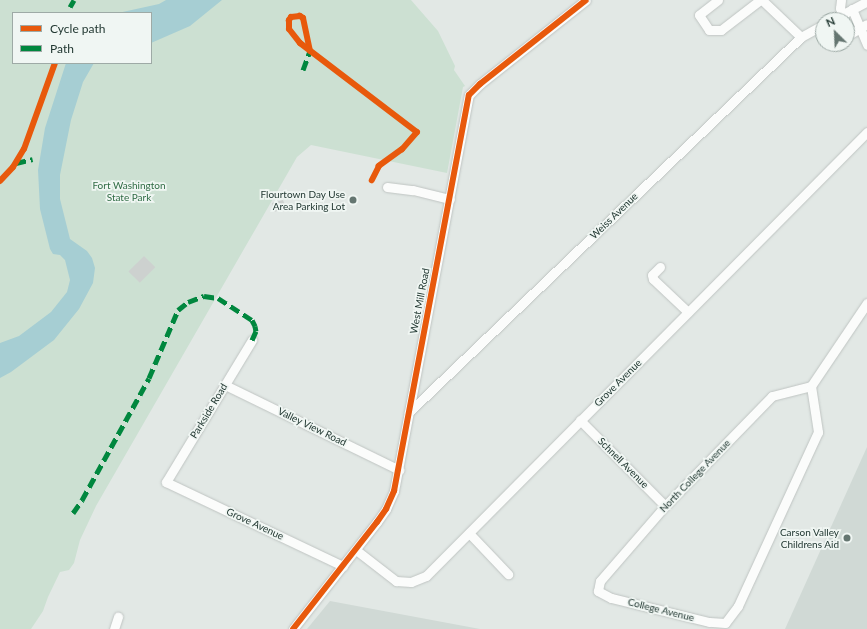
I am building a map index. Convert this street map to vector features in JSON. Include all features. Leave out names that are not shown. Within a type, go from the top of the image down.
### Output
[{"type":"street","name":"West Mill Road","points":[[293,629],[356,550],[391,500],[399,470],[470,95],[480,84],[586,0]]},
{"type":"street","points":[[718,0],[699,15],[710,30],[722,30],[761,0],[801,37]]},
{"type":"street","points":[[841,0],[840,8],[841,12]]},
{"type":"street","points":[[846,12],[867,1]]},
{"type":"street","points":[[852,9],[863,26],[867,45]]},
{"type":"street","name":"Weiss Avenue","points":[[410,412],[801,37],[815,29]]},
{"type":"street","name":"Grove Avenue","points":[[356,550],[396,580],[411,582],[426,576],[867,132]]},
{"type":"street","points":[[388,187],[412,190],[450,199]]},
{"type":"street","points":[[660,267],[652,275],[653,279],[688,312]]},
{"type":"street","points":[[811,386],[867,303]]},
{"type":"street","name":"Parkside Road","points":[[166,482],[252,340]]},
{"type":"street","name":"Valley View Road","points":[[224,385],[399,470]]},
{"type":"street","name":"North College Avenue","points":[[598,591],[600,581],[665,506],[772,396],[811,386]]},
{"type":"street","name":"College Avenue","points":[[598,591],[611,598],[708,622],[725,623],[738,606],[818,432],[811,386]]},
{"type":"street","name":"Schnell Avenue","points":[[580,420],[665,506]]},
{"type":"street","name":"Grove Avenue","points":[[166,482],[343,566]]},
{"type":"street","points":[[469,533],[508,574]]},
{"type":"street","points":[[114,629],[118,617]]},
{"type":"shaded area","name":"Carson Valley Childrens Aid","points":[[867,447],[867,629],[785,629]]},
{"type":"shaded area","points":[[330,601],[480,629],[307,629]]},
{"type":"green space","name":"Fort Washington State Park","points":[[0,0],[411,0],[438,31],[455,66],[454,70],[465,86],[463,87],[447,173],[311,145],[297,157],[96,506],[80,540],[74,563],[69,570],[60,572],[43,611],[31,629],[0,629]]},
{"type":"water","points":[[166,0],[222,0],[190,26],[152,43],[152,12],[123,12],[159,4]]},
{"type":"water","points":[[66,64],[93,64],[83,82],[71,120],[60,175],[60,199],[70,239],[87,251],[92,258],[95,268],[93,283],[79,309],[54,340],[11,372],[0,378],[0,343],[19,336],[51,312],[67,292],[70,280],[65,260],[60,255],[53,254],[50,249],[40,209],[38,170],[45,128]]},
{"type":"building","points":[[283,200],[286,208],[274,212],[272,203]]},
{"type":"building","points":[[144,256],[155,267],[140,283],[128,272]]},
{"type":"marked path","points":[[70,7],[74,0]]},
{"type":"marked path","points":[[303,70],[310,51]]},
{"type":"marked path","points":[[16,163],[33,159]]},
{"type":"marked path","points":[[73,513],[82,500],[149,378],[178,310],[188,302],[204,296],[218,298],[252,320],[256,331],[252,340]]},
{"type":"cycle path","points":[[293,629],[377,522],[386,509],[394,491],[469,95],[480,84],[586,0]]},
{"type":"cycle path","points":[[310,51],[303,18],[300,16],[291,17],[289,20],[289,29],[300,43],[417,132],[402,149],[379,166],[372,180]]},
{"type":"cycle path","points":[[0,181],[13,167],[24,149],[55,64]]},
{"type":"place","name":"Flourtown Day Use Area Parking Lot","points":[[353,200]]},
{"type":"place","name":"Carson Valley Childrens Aid","points":[[847,538]]}]
